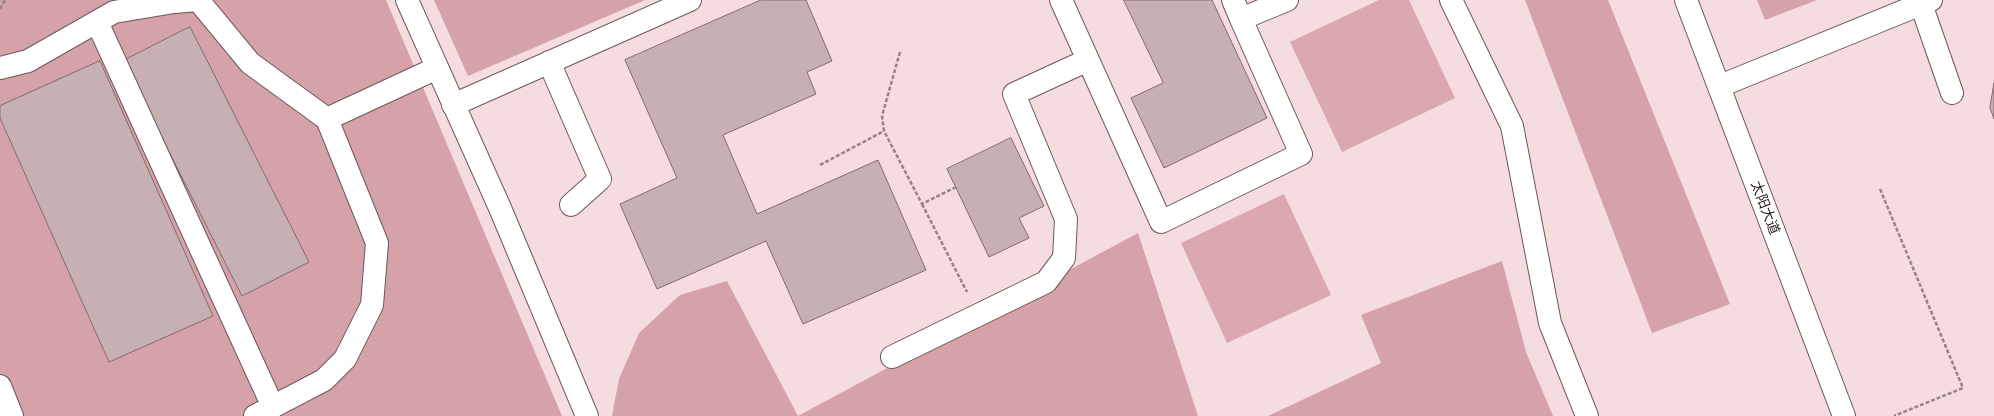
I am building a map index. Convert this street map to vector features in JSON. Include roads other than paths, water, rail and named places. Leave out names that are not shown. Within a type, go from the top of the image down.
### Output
[{"type":"main road","points":[[0,68],[28,61],[114,12],[174,2],[198,0],[250,63],[327,119],[377,244],[372,304],[345,359],[335,370],[324,380],[264,412],[97,22]]},
{"type":"main road","points":[[407,0],[500,208],[587,416]]},
{"type":"main road","points":[[453,105],[690,0]]},
{"type":"main road","points":[[1061,0],[1160,222],[1301,154],[1237,10],[1287,0]]},
{"type":"main road","points":[[1451,0],[1512,126],[1550,323],[1587,416]]},
{"type":"main road","name":"太阳大道","points":[[1686,0],[1720,86],[1844,416]]},
{"type":"main road","points":[[1720,86],[1926,2],[1952,93]]},
{"type":"main road","points":[[892,357],[1046,282],[1064,258],[1066,219],[1014,94],[1088,60]]},
{"type":"main road","points":[[549,62],[600,179],[571,205]]},
{"type":"main road","points":[[327,119],[437,68]]},
{"type":"main road","points":[[0,386],[12,416]]}]
